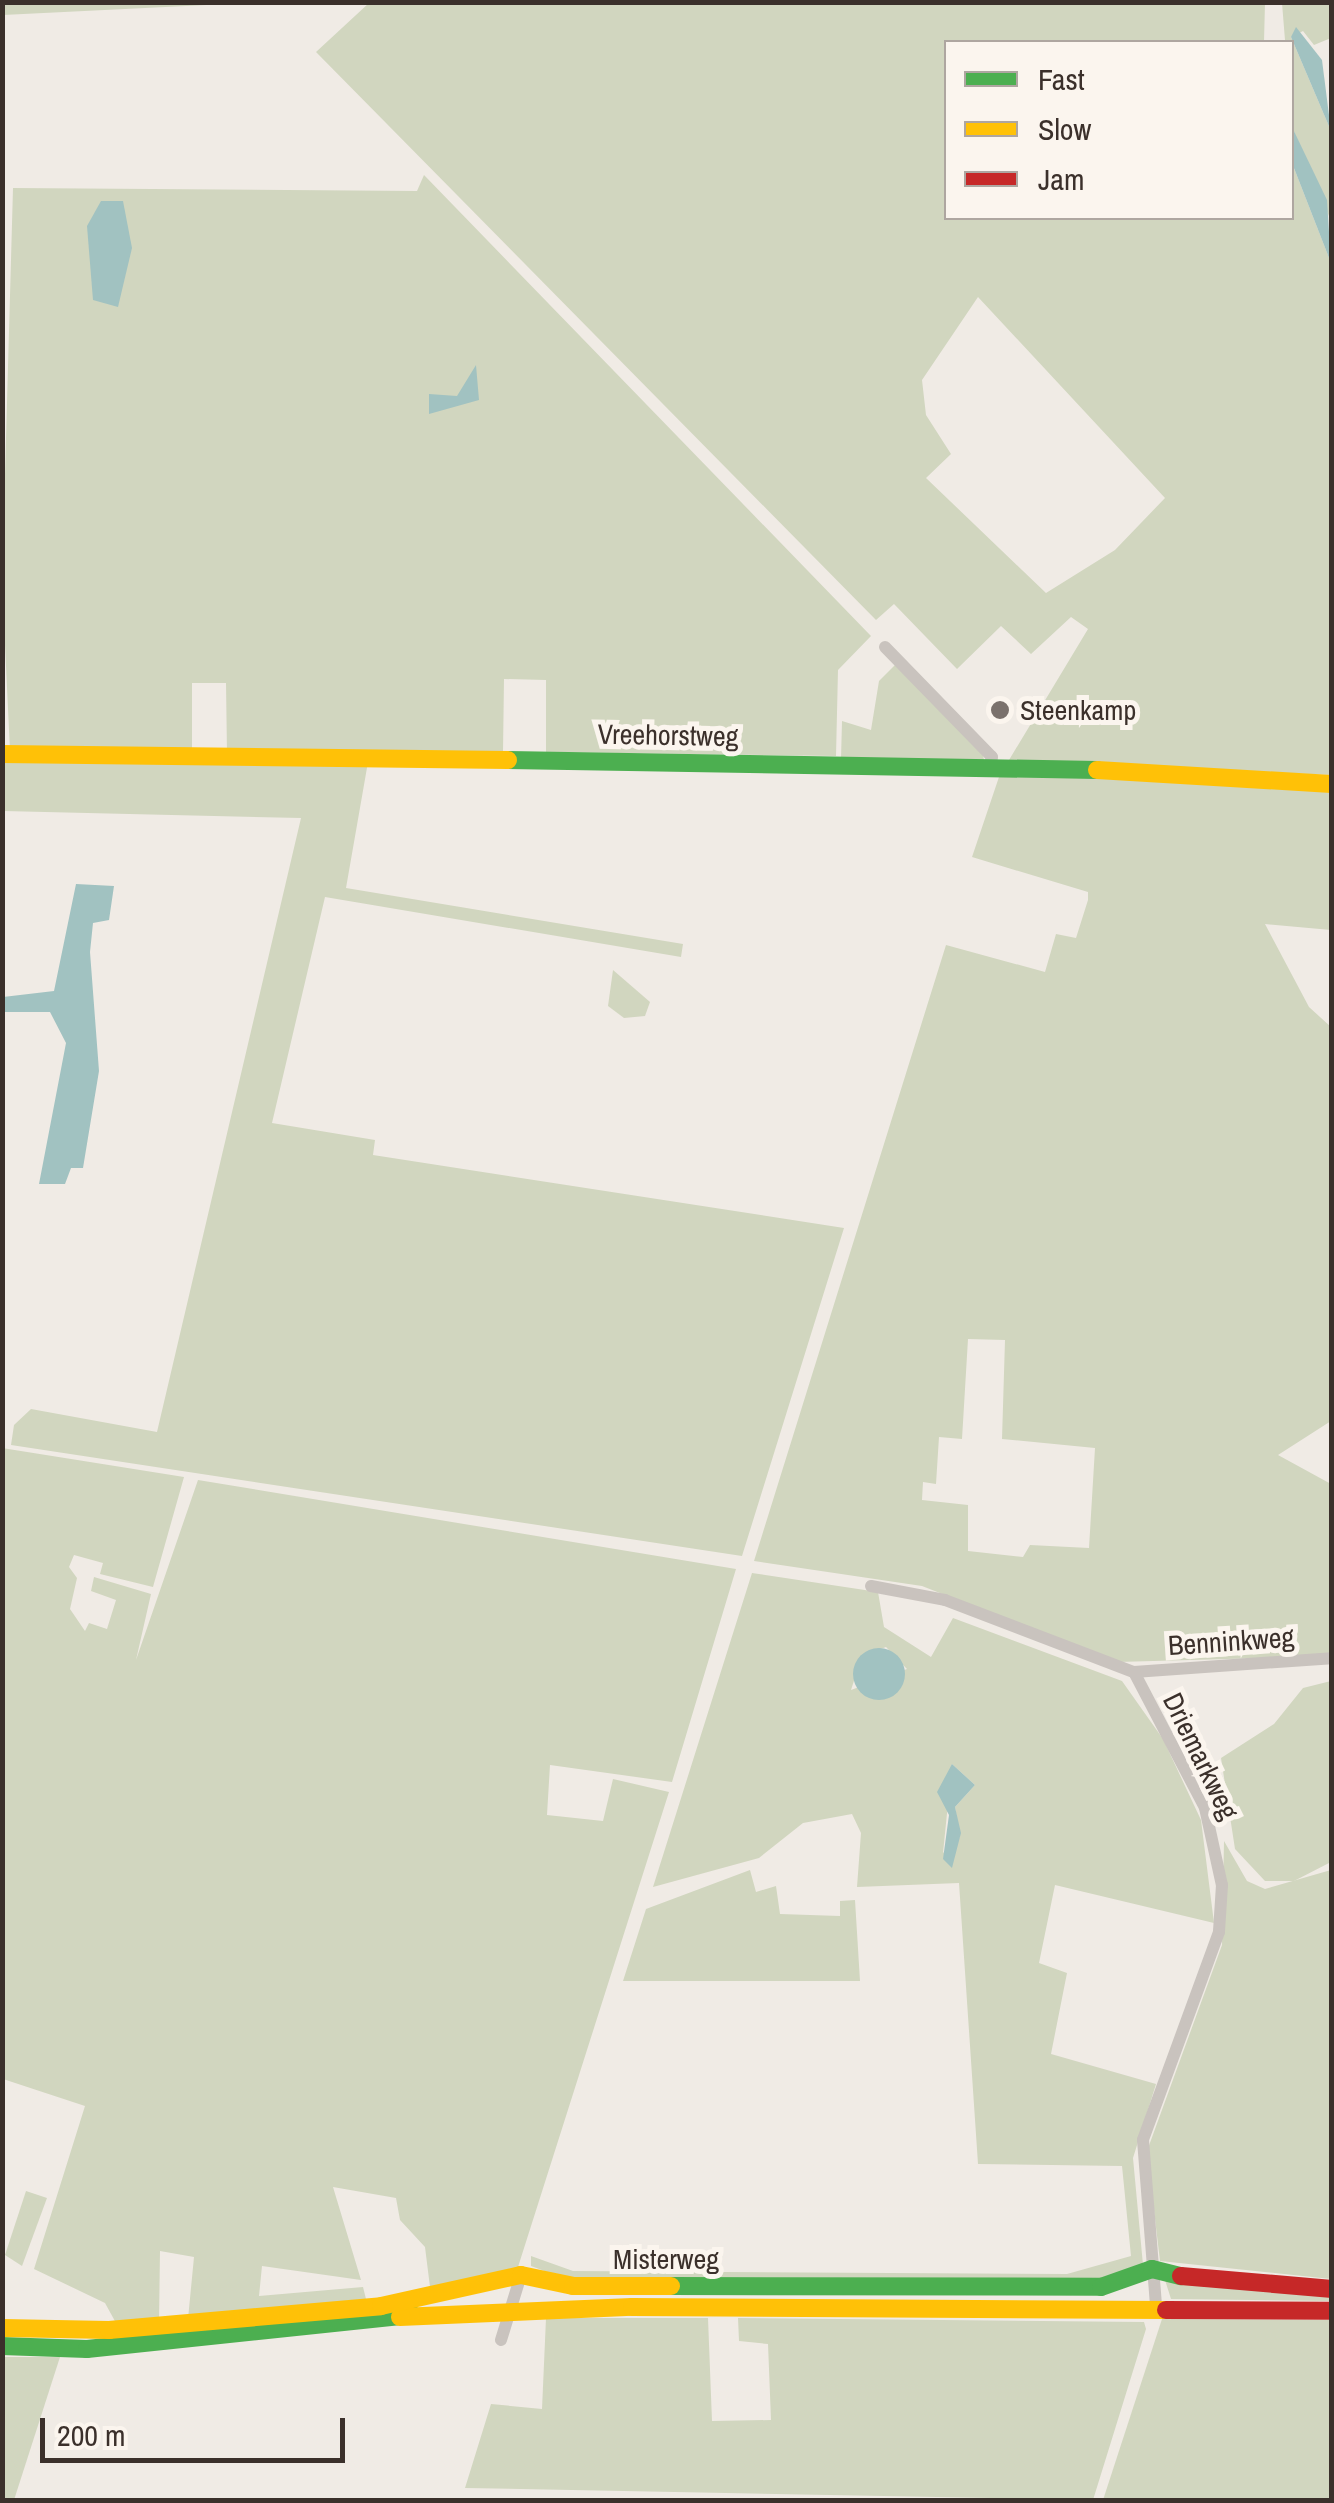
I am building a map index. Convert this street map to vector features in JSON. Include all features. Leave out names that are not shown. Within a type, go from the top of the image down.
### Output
[{"type":"street","points":[[885,647],[992,757],[990,768]]},
{"type":"street","name":"Vreehorstweg","points":[[2,754],[990,768],[1332,784]]},
{"type":"street","name":"Driemarkweg","points":[[871,1586],[946,1600],[1134,1672],[1205,1808],[1222,1885],[1219,1932],[1144,2140],[1156,2307]]},
{"type":"street","name":"Benninkweg","points":[[1134,1672],[1332,1658]]},
{"type":"street","name":"Misterweg","points":[[2,2328],[109,2330],[381,2306],[521,2275],[573,2286],[1082,2287],[1152,2269],[1214,2283],[1332,2289]]},
{"type":"street","points":[[501,2340],[521,2275]]},
{"type":"street","name":"Misterweg","points":[[2,2346],[87,2349],[511,2307],[1156,2307],[1332,2311]]},
{"type":"green space","points":[[3,2],[247,2],[247,3],[3,15]]},
{"type":"green space","points":[[369,3],[1265,3],[1264,40],[944,40],[944,220],[1294,220],[1294,168],[1331,263],[1331,775],[1009,760],[1088,629],[1071,617],[1031,654],[1001,626],[957,669],[894,604],[876,620],[316,52]],"holes":[[[978,297],[1165,498],[1115,550],[1046,593],[926,478],[951,454],[926,415],[922,380]]]},
{"type":"green space","points":[[1282,3],[1331,3],[1331,38],[1314,45],[1303,31],[1291,37],[1292,40],[1285,40]]},
{"type":"green space","points":[[1294,44],[1331,131],[1331,221],[1294,132]]},
{"type":"green space","points":[[424,175],[871,636],[838,670],[836,756],[546,752],[546,680],[504,679],[503,752],[227,754],[226,683],[192,683],[192,753],[10,751],[2,582],[13,188],[417,191]]},
{"type":"green space","points":[[895,665],[982,750],[984,760],[841,759],[842,721],[871,730],[879,681]]},
{"type":"green space","points":[[3,758],[368,762],[346,888],[683,944],[681,957],[325,897],[272,1123],[375,1140],[373,1155],[844,1228],[742,1556],[11,1445],[14,1425],[31,1409],[157,1432],[301,818],[3,811]]},
{"type":"green space","points":[[1000,774],[1331,787],[1331,930],[1265,924],[1309,1007],[1331,1027],[1331,1421],[1278,1455],[1331,1484],[1331,1656],[1117,1662],[922,1586],[754,1561],[946,945],[1045,972],[1056,934],[1076,938],[1088,900],[1088,892],[972,857]],"holes":[[[968,1339],[1005,1340],[1002,1439],[1095,1448],[1089,1548],[1030,1545],[1023,1557],[968,1551],[968,1505],[922,1500],[923,1482],[936,1484],[939,1437],[962,1439]]]},
{"type":"green space","points":[[613,970],[650,1002],[645,1016],[624,1018],[608,1006]]},
{"type":"green space","points":[[2,1448],[184,1477],[153,1587],[100,1574],[103,1563],[74,1555],[69,1567],[77,1578],[70,1609],[85,1631],[89,1623],[107,1629],[116,1600],[91,1591],[94,1577],[151,1594],[136,1660],[198,1480],[736,1569],[672,1782],[550,1765],[547,1815],[603,1821],[613,1779],[669,1792],[518,2267],[431,2295],[425,2247],[400,2220],[396,2198],[333,2187],[361,2280],[262,2266],[259,2296],[363,2287],[367,2303],[188,2319],[194,2257],[160,2251],[159,2322],[116,2323],[105,2303],[34,2269],[85,2106],[3,2079]]},
{"type":"green space","points":[[752,1573],[878,1592],[884,1627],[931,1657],[953,1618],[1122,1681],[1163,1739],[1201,1820],[1214,1923],[1055,1885],[1039,1963],[1067,1973],[1051,2054],[1156,2084],[1133,2158],[1143,2265],[1104,2280],[577,2283],[531,2266],[531,2256],[573,2271],[1067,2274],[1131,2256],[1122,2166],[978,2164],[959,1883],[857,1887],[861,1833],[852,1814],[803,1823],[759,1858],[653,1887]],"holes":[[[886,1647],[907,1669],[851,1690],[862,1656]],[[952,1764],[975,1785],[955,1807],[960,1837],[943,1853]]]},
{"type":"green space","points":[[1331,1681],[1331,1862],[1294,1881],[1265,1881],[1235,1849],[1221,1758],[1274,1724],[1303,1688]]},
{"type":"green space","points":[[1224,1841],[1247,1881],[1265,1889],[1331,1870],[1331,2279],[1160,2261],[1147,2151],[1222,1945]]},
{"type":"green space","points":[[750,1870],[756,1892],[776,1886],[780,1914],[840,1916],[840,1901],[855,1900],[860,1981],[623,1981],[646,1909]]},
{"type":"green space","points":[[26,2191],[47,2198],[22,2266],[5,2255]]},
{"type":"green space","points":[[1165,2280],[1331,2292],[1331,2301],[1171,2299]]},
{"type":"green space","points":[[546,2318],[708,2318],[712,2421],[771,2420],[768,2344],[739,2341],[738,2318],[1144,2322],[1146,2329],[1093,2500],[465,2488],[491,2404],[542,2409]]},
{"type":"green space","points":[[1162,2319],[1331,2320],[1331,2500],[1103,2500]]},
{"type":"green space","points":[[3,2357],[60,2357],[14,2500],[3,2500]]},
{"type":"water","points":[[1296,27],[1322,60],[1331,131],[1294,40],[1291,37]]},
{"type":"water","points":[[1294,131],[1327,200],[1331,263],[1294,168]]},
{"type":"water","points":[[101,201],[123,201],[132,248],[118,307],[93,300],[87,226]]},
{"type":"water","points":[[476,365],[479,400],[429,414],[429,394],[457,396]]},
{"type":"water","points":[[76,884],[114,886],[109,920],[93,923],[90,952],[99,1071],[83,1168],[71,1168],[65,1184],[39,1184],[66,1043],[50,1012],[3,1012],[3,997],[54,991]]},
{"type":"water","points":[[879,1648],[898,1655],[905,1674],[898,1693],[879,1700],[860,1693],[853,1674],[860,1655]]},
{"type":"water","points":[[952,1764],[975,1785],[955,1807],[961,1833],[952,1868],[943,1859],[949,1815],[937,1792]]},
{"type":"traffic: fast","points":[[508,760],[1097,770]]},
{"type":"traffic: fast","points":[[671,2286],[1101,2287],[1152,2269],[1181,2276]]},
{"type":"traffic: fast","points":[[2,2346],[87,2349],[412,2315]]},
{"type":"traffic: slow","points":[[2,754],[508,760]]},
{"type":"traffic: slow","points":[[1097,770],[1332,784]]},
{"type":"traffic: slow","points":[[2,2328],[109,2330],[381,2306],[521,2275],[573,2286],[671,2286]]},
{"type":"traffic: slow","points":[[400,2317],[632,2307],[1166,2310]]},
{"type":"traffic: jam","points":[[1181,2276],[1332,2289]]},
{"type":"traffic: jam","points":[[1166,2310],[1332,2311]]},
{"type":"place","name":"Steenkamp","points":[[1000,710]]}]
